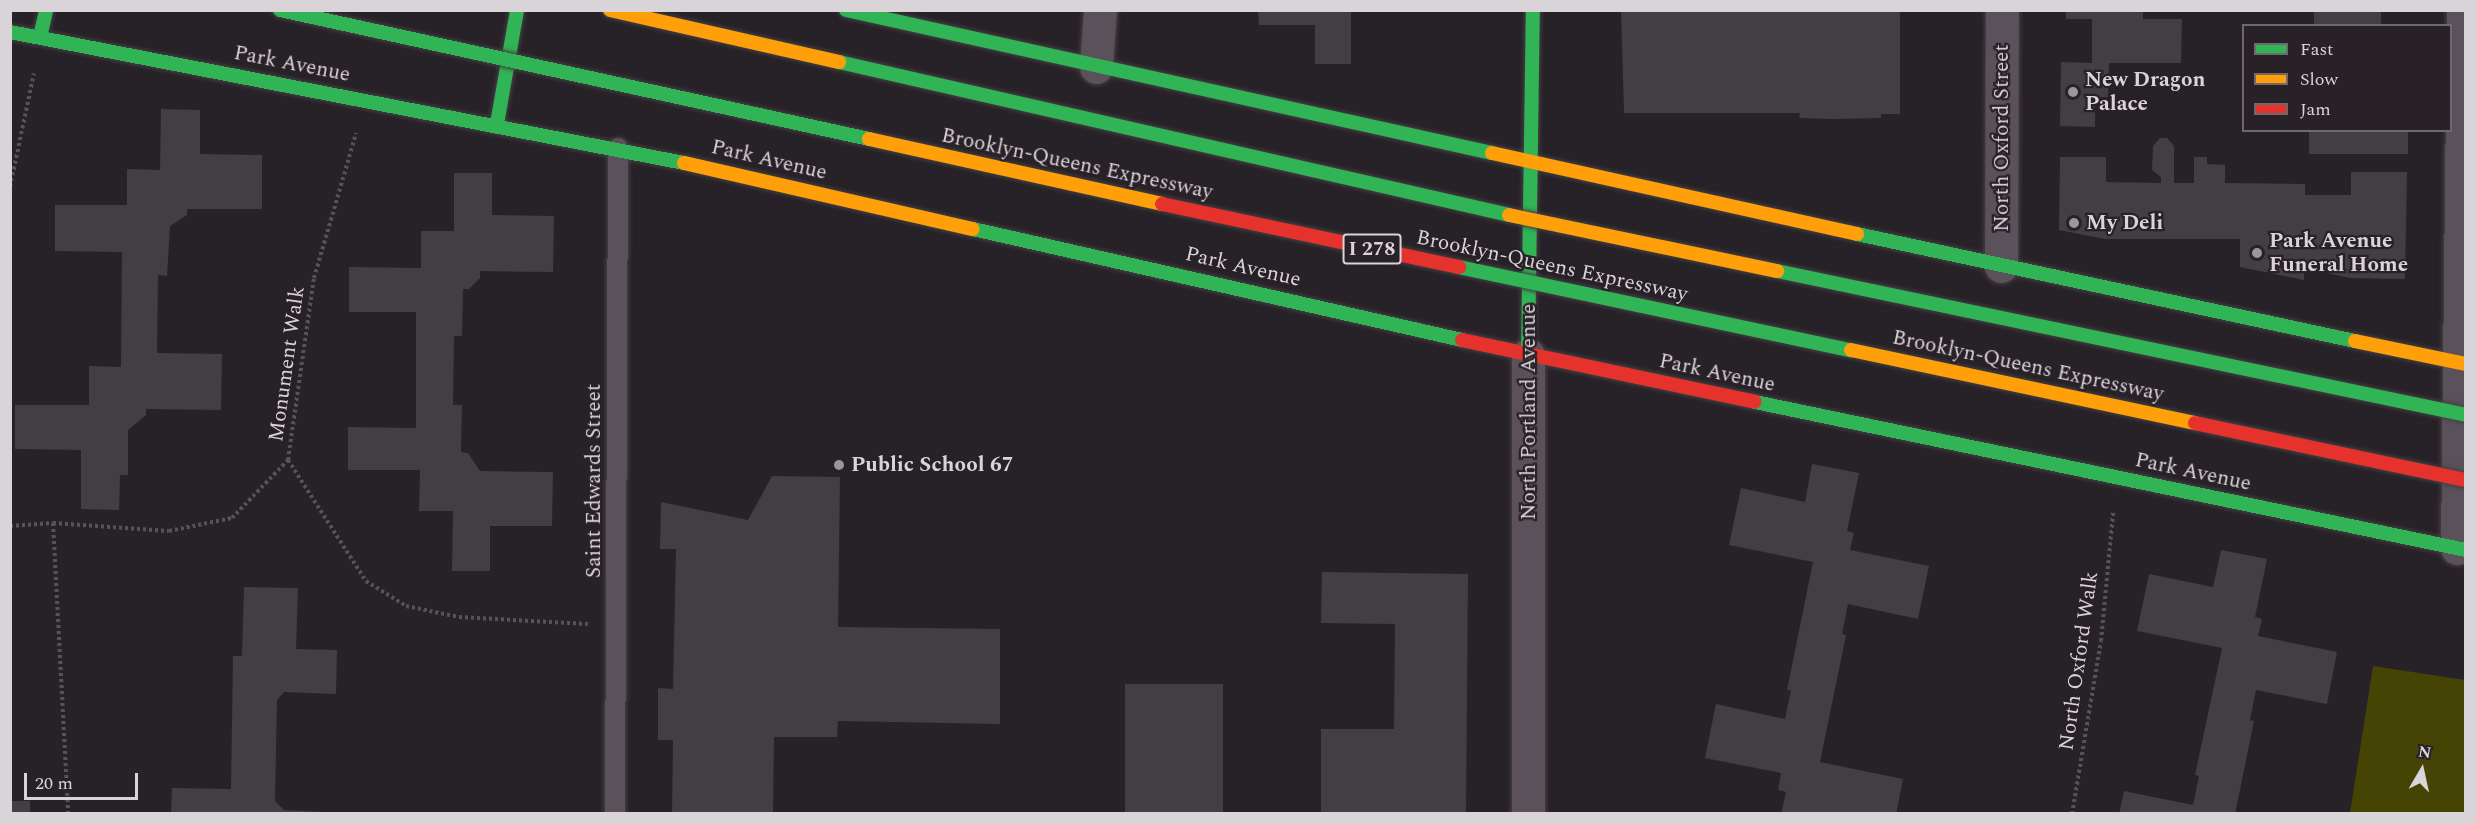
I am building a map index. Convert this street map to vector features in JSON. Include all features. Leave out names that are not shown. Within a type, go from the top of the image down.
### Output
[{"type":"main road","points":[[40,37],[46,10]]},
{"type":"main road","name":"Brooklyn-Queens Expressway","points":[[280,10],[760,113],[1042,179],[2466,480]]},
{"type":"main road","points":[[497,124],[517,10]]},
{"type":"main road","name":"Brooklyn-Queens Expressway","points":[[610,10],[1512,216],[2466,415]]},
{"type":"main road","points":[[846,10],[2001,266],[2462,363]]},
{"type":"main road","name":"North Portland Avenue","points":[[1528,355],[1533,163],[1533,10]]},
{"type":"main road","name":"Park Avenue","points":[[10,32],[618,148],[1528,355],[2461,549]]},
{"type":"street","points":[[1096,67],[1100,10]]},
{"type":"street","name":"North Oxford Street","points":[[2001,266],[2002,10]]},
{"type":"street","points":[[2461,549],[2463,10]]},
{"type":"street","name":"North Portland Avenue","points":[[1528,355],[1528,813]]},
{"type":"lane","name":"Saint Edwards Street","points":[[615,813],[618,148]]},
{"type":"path","points":[[10,187],[35,64]]},
{"type":"path","name":"Monument Walk","points":[[10,526],[53,523],[170,531],[232,518],[288,460],[314,278],[358,123]]},
{"type":"path","points":[[288,460],[366,581],[406,606],[459,618],[595,624]]},
{"type":"path","name":"North Oxford Walk","points":[[2072,813],[2101,641],[2114,512]]},
{"type":"path","points":[[53,523],[68,813]]},
{"type":"shaded area","points":[[2373,666],[2465,680],[2465,813],[2350,813]]},
{"type":"building","points":[[1258,10],[1351,10],[1351,64],[1315,64],[1315,25],[1259,25]]},
{"type":"building","points":[[1621,10],[1900,10],[1900,114],[1881,114],[1881,118],[1833,119],[1799,118],[1800,113],[1624,113]]},
{"type":"building","points":[[2066,10],[2143,10],[2143,19],[2182,19],[2181,63],[2109,63],[2108,97],[2095,97],[2095,127],[2060,126],[2061,62],[2092,63],[2092,19],[2066,19]]},
{"type":"building","points":[[2314,10],[2381,10],[2381,24],[2314,24]]},
{"type":"building","points":[[161,109],[200,110],[200,154],[262,155],[262,209],[187,209],[187,215],[170,226],[167,276],[158,275],[157,353],[222,354],[221,410],[146,409],[146,415],[128,430],[128,475],[120,475],[119,510],[81,509],[81,450],[15,449],[15,405],[89,405],[89,366],[121,367],[122,252],[55,251],[55,205],[127,205],[127,169],[160,170]]},
{"type":"building","points":[[2309,132],[2408,132],[2408,154],[2309,154]]},
{"type":"building","points":[[2160,138],[2167,138],[2174,146],[2174,183],[2194,183],[2194,157],[2207,157],[2207,164],[2225,165],[2225,183],[2305,184],[2305,195],[2351,195],[2351,172],[2407,172],[2405,279],[2350,278],[2304,268],[2304,280],[2240,267],[2240,239],[2105,239],[2059,230],[2060,157],[2106,157],[2106,182],[2161,183],[2161,177],[2152,170],[2153,146]]},
{"type":"building","points":[[454,173],[492,173],[492,215],[554,216],[553,272],[480,271],[480,278],[469,289],[463,289],[462,336],[454,336],[453,405],[462,405],[461,452],[468,453],[480,471],[553,472],[552,526],[490,526],[490,571],[452,571],[453,511],[419,511],[420,470],[348,470],[348,427],[416,428],[416,312],[349,312],[349,267],[421,268],[421,231],[454,231]]},
{"type":"building","points":[[1812,464],[1859,473],[1847,531],[1854,533],[1850,550],[1929,566],[1918,619],[1848,604],[1842,634],[1846,635],[1820,762],[1903,779],[1896,814],[1781,814],[1786,792],[1778,790],[1781,773],[1705,758],[1716,704],[1785,719],[1791,690],[1787,690],[1813,562],[1729,545],[1741,488],[1805,502]]},
{"type":"building","points":[[772,476],[840,477],[838,627],[1000,629],[1000,724],[838,721],[837,737],[774,737],[773,814],[672,814],[673,740],[658,740],[658,688],[673,689],[676,549],[660,549],[661,502],[748,520]]},
{"type":"building","points":[[2221,550],[2267,559],[2255,617],[2262,619],[2258,636],[2337,652],[2327,704],[2256,690],[2250,720],[2254,721],[2235,814],[2119,814],[2124,791],[2193,805],[2199,776],[2195,775],[2222,648],[2137,631],[2149,574],[2213,587]]},
{"type":"building","points":[[1322,572],[1468,574],[1466,814],[1321,814],[1321,729],[1394,729],[1395,624],[1321,623]]},
{"type":"building","points":[[244,587],[298,588],[296,649],[337,650],[336,694],[284,692],[277,700],[275,801],[284,810],[361,814],[171,814],[172,788],[231,789],[233,656],[242,656]]},
{"type":"building","points":[[1125,684],[1223,684],[1223,814],[1125,814]]},
{"type":"building","points":[[10,801],[30,801],[30,814],[10,814]]},
{"type":"traffic: fast","points":[[40,37],[46,10]]},
{"type":"traffic: fast","points":[[280,10],[869,139]]},
{"type":"traffic: fast","points":[[497,124],[517,10]]},
{"type":"traffic: fast","points":[[846,10],[1492,153]]},
{"type":"traffic: fast","points":[[1528,355],[1533,10]]},
{"type":"traffic: fast","points":[[10,32],[684,163]]},
{"type":"traffic: fast","points":[[839,62],[1509,215]]},
{"type":"traffic: fast","points":[[973,229],[1462,340]]},
{"type":"traffic: fast","points":[[1857,234],[2355,341]]},
{"type":"traffic: fast","points":[[1459,267],[1851,350]]},
{"type":"traffic: fast","points":[[1777,271],[2466,415]]},
{"type":"traffic: fast","points":[[1755,402],[2466,550]]},
{"type":"traffic: slow","points":[[610,10],[839,62]]},
{"type":"traffic: slow","points":[[869,139],[1162,204]]},
{"type":"traffic: slow","points":[[1492,153],[1857,234]]},
{"type":"traffic: slow","points":[[684,163],[973,229]]},
{"type":"traffic: slow","points":[[1509,215],[1777,271]]},
{"type":"traffic: slow","points":[[2355,341],[2466,364]]},
{"type":"traffic: slow","points":[[1851,350],[2195,423]]},
{"type":"traffic: jam","points":[[1162,204],[1459,267]]},
{"type":"traffic: jam","points":[[1462,340],[1755,402]]},
{"type":"traffic: jam","points":[[2195,423],[2466,480]]},
{"type":"place","name":"New Dragon Palace","points":[[2073,92]]},
{"type":"place","name":"My Deli","points":[[2074,223]]},
{"type":"place","name":"Park Avenue Funeral Home","points":[[2257,253]]},
{"type":"place","name":"Public School 67","points":[[839,465]]}]
